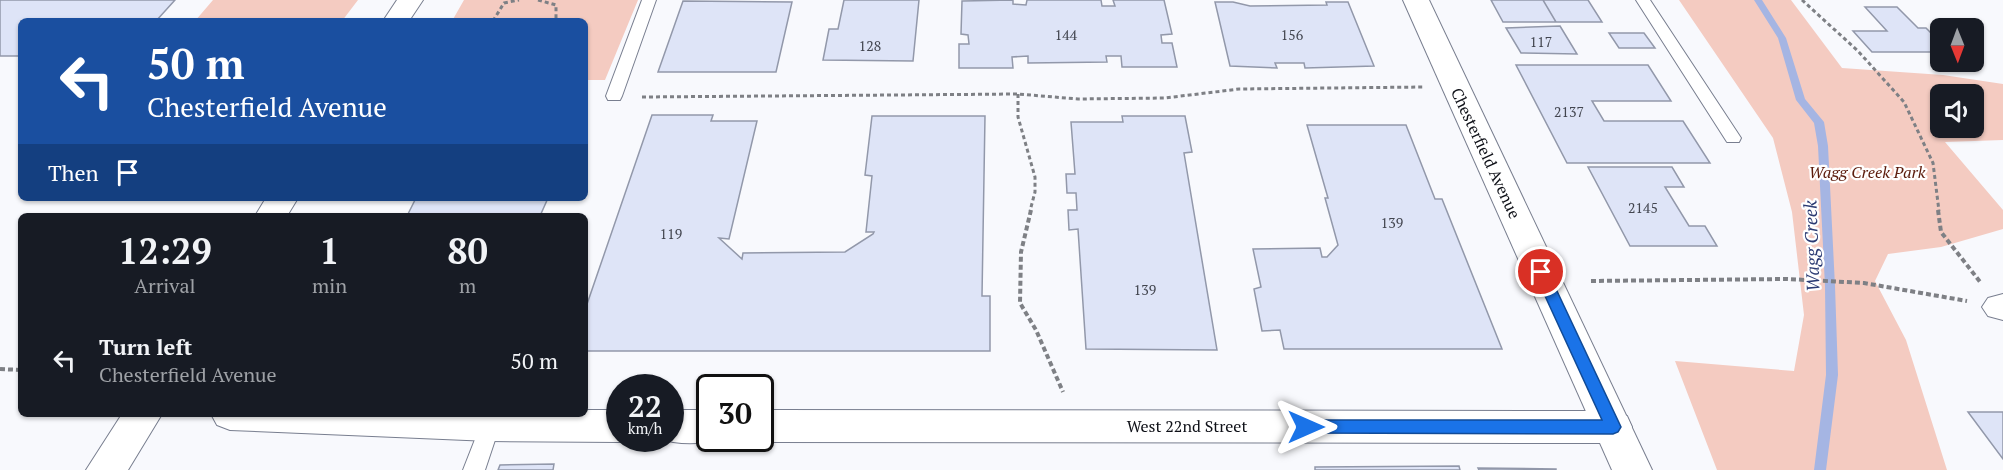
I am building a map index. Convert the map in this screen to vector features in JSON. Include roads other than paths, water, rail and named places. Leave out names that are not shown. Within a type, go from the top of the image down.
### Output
[{"type":"street","points":[[398,18],[410,0]]},
{"type":"street","name":"Chesterfield Avenue","points":[[1416,0],[1632,470]]},
{"type":"street","points":[[106,470],[141,417]]},
{"type":"street","points":[[301,417],[490,425],[606,426]]},
{"type":"street","name":"West 22nd Street","points":[[774,426],[1613,427]]},
{"type":"lane","points":[[614,96],[649,0]]},
{"type":"lane","points":[[1643,0],[1733,138]]},
{"type":"lane","points":[[474,470],[490,425]]},
{"type":"waterway","name":"Wagg Creek","points":[[1758,0],[1782,38],[1801,100],[1819,122],[1823,146],[1832,375],[1820,470]]},
{"type":"park label","name":"Wagg Creek Park","points":[[1867,172]]}]
